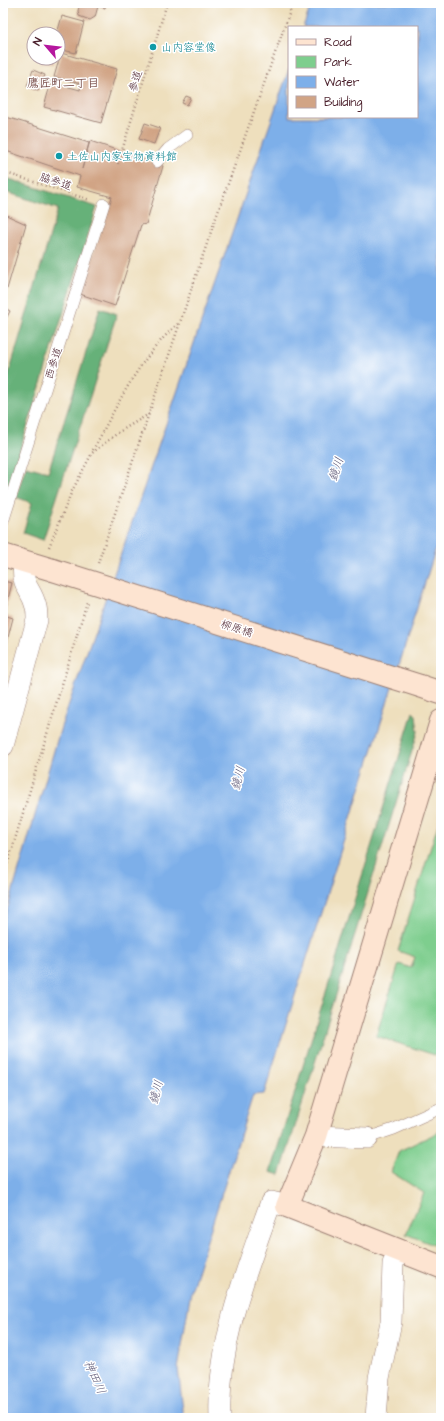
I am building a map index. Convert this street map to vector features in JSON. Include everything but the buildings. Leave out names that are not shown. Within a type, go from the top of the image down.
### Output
[{"type":"street","name":"柳原橋","points":[[3,555],[441,692]]},
{"type":"street","points":[[3,746],[37,620],[36,607],[26,587],[23,576],[24,562]]},
{"type":"street","points":[[287,1206],[316,1136],[441,721]]},
{"type":"street","points":[[316,1136],[367,1138]]},
{"type":"street","points":[[220,1418],[220,1376],[234,1310],[270,1202],[287,1206],[441,1266]]},
{"type":"street","points":[[376,1418],[379,1378],[391,1322],[393,1264],[398,1250]]},
{"type":"lane","points":[[157,162],[168,149],[187,135]]},
{"type":"lane","name":"西参道","points":[[3,522],[104,204]]},
{"type":"lane","points":[[367,1138],[394,1129],[441,1108]]},
{"type":"path","name":"参道","points":[[118,164],[166,3]]},
{"type":"path","points":[[97,566],[148,414],[293,3]]},
{"type":"path","name":"脇参道","points":[[3,172],[104,204]]},
{"type":"path","points":[[48,549],[72,491],[146,356],[167,333],[181,321]]},
{"type":"path","points":[[92,453],[119,432],[148,414]]},
{"type":"path","points":[[3,879],[88,597]]},
{"type":"green space","points":[[3,177],[97,207],[7,491],[3,490],[3,393],[58,209],[3,191]]},
{"type":"green space","points":[[100,308],[117,314],[43,540],[23,533],[32,503],[16,497],[26,466],[48,472]]},
{"type":"green space","points":[[413,712],[416,715],[418,732],[280,1175],[270,1172]]},
{"type":"green space","points":[[441,815],[441,1057],[376,1036],[399,964],[411,968],[415,957],[398,951]]},
{"type":"green space","points":[[441,1131],[441,1248],[406,1234],[424,1193],[391,1172],[399,1151]]},
{"type":"water","points":[[312,3],[441,3],[441,532],[264,1094],[253,1095],[191,1291],[178,1369],[184,1418],[3,1418],[3,924],[61,727],[288,72],[288,118],[418,118],[418,26],[303,26]]},
{"type":"place","name":"山内容堂像","points":[[153,47]]},
{"type":"place","name":"土佐山内家宝物資料館","points":[[59,156]]},
{"type":"district","name":"鷹匠町二丁目","points":[[63,83]]},
{"type":"water label","name":"鏡川","points":[[336,469]]},
{"type":"water label","name":"鏡川","points":[[238,778]]},
{"type":"water label","name":"鏡川","points":[[156,1092]]},
{"type":"water label","name":"神田川","points":[[95,1377]]}]
